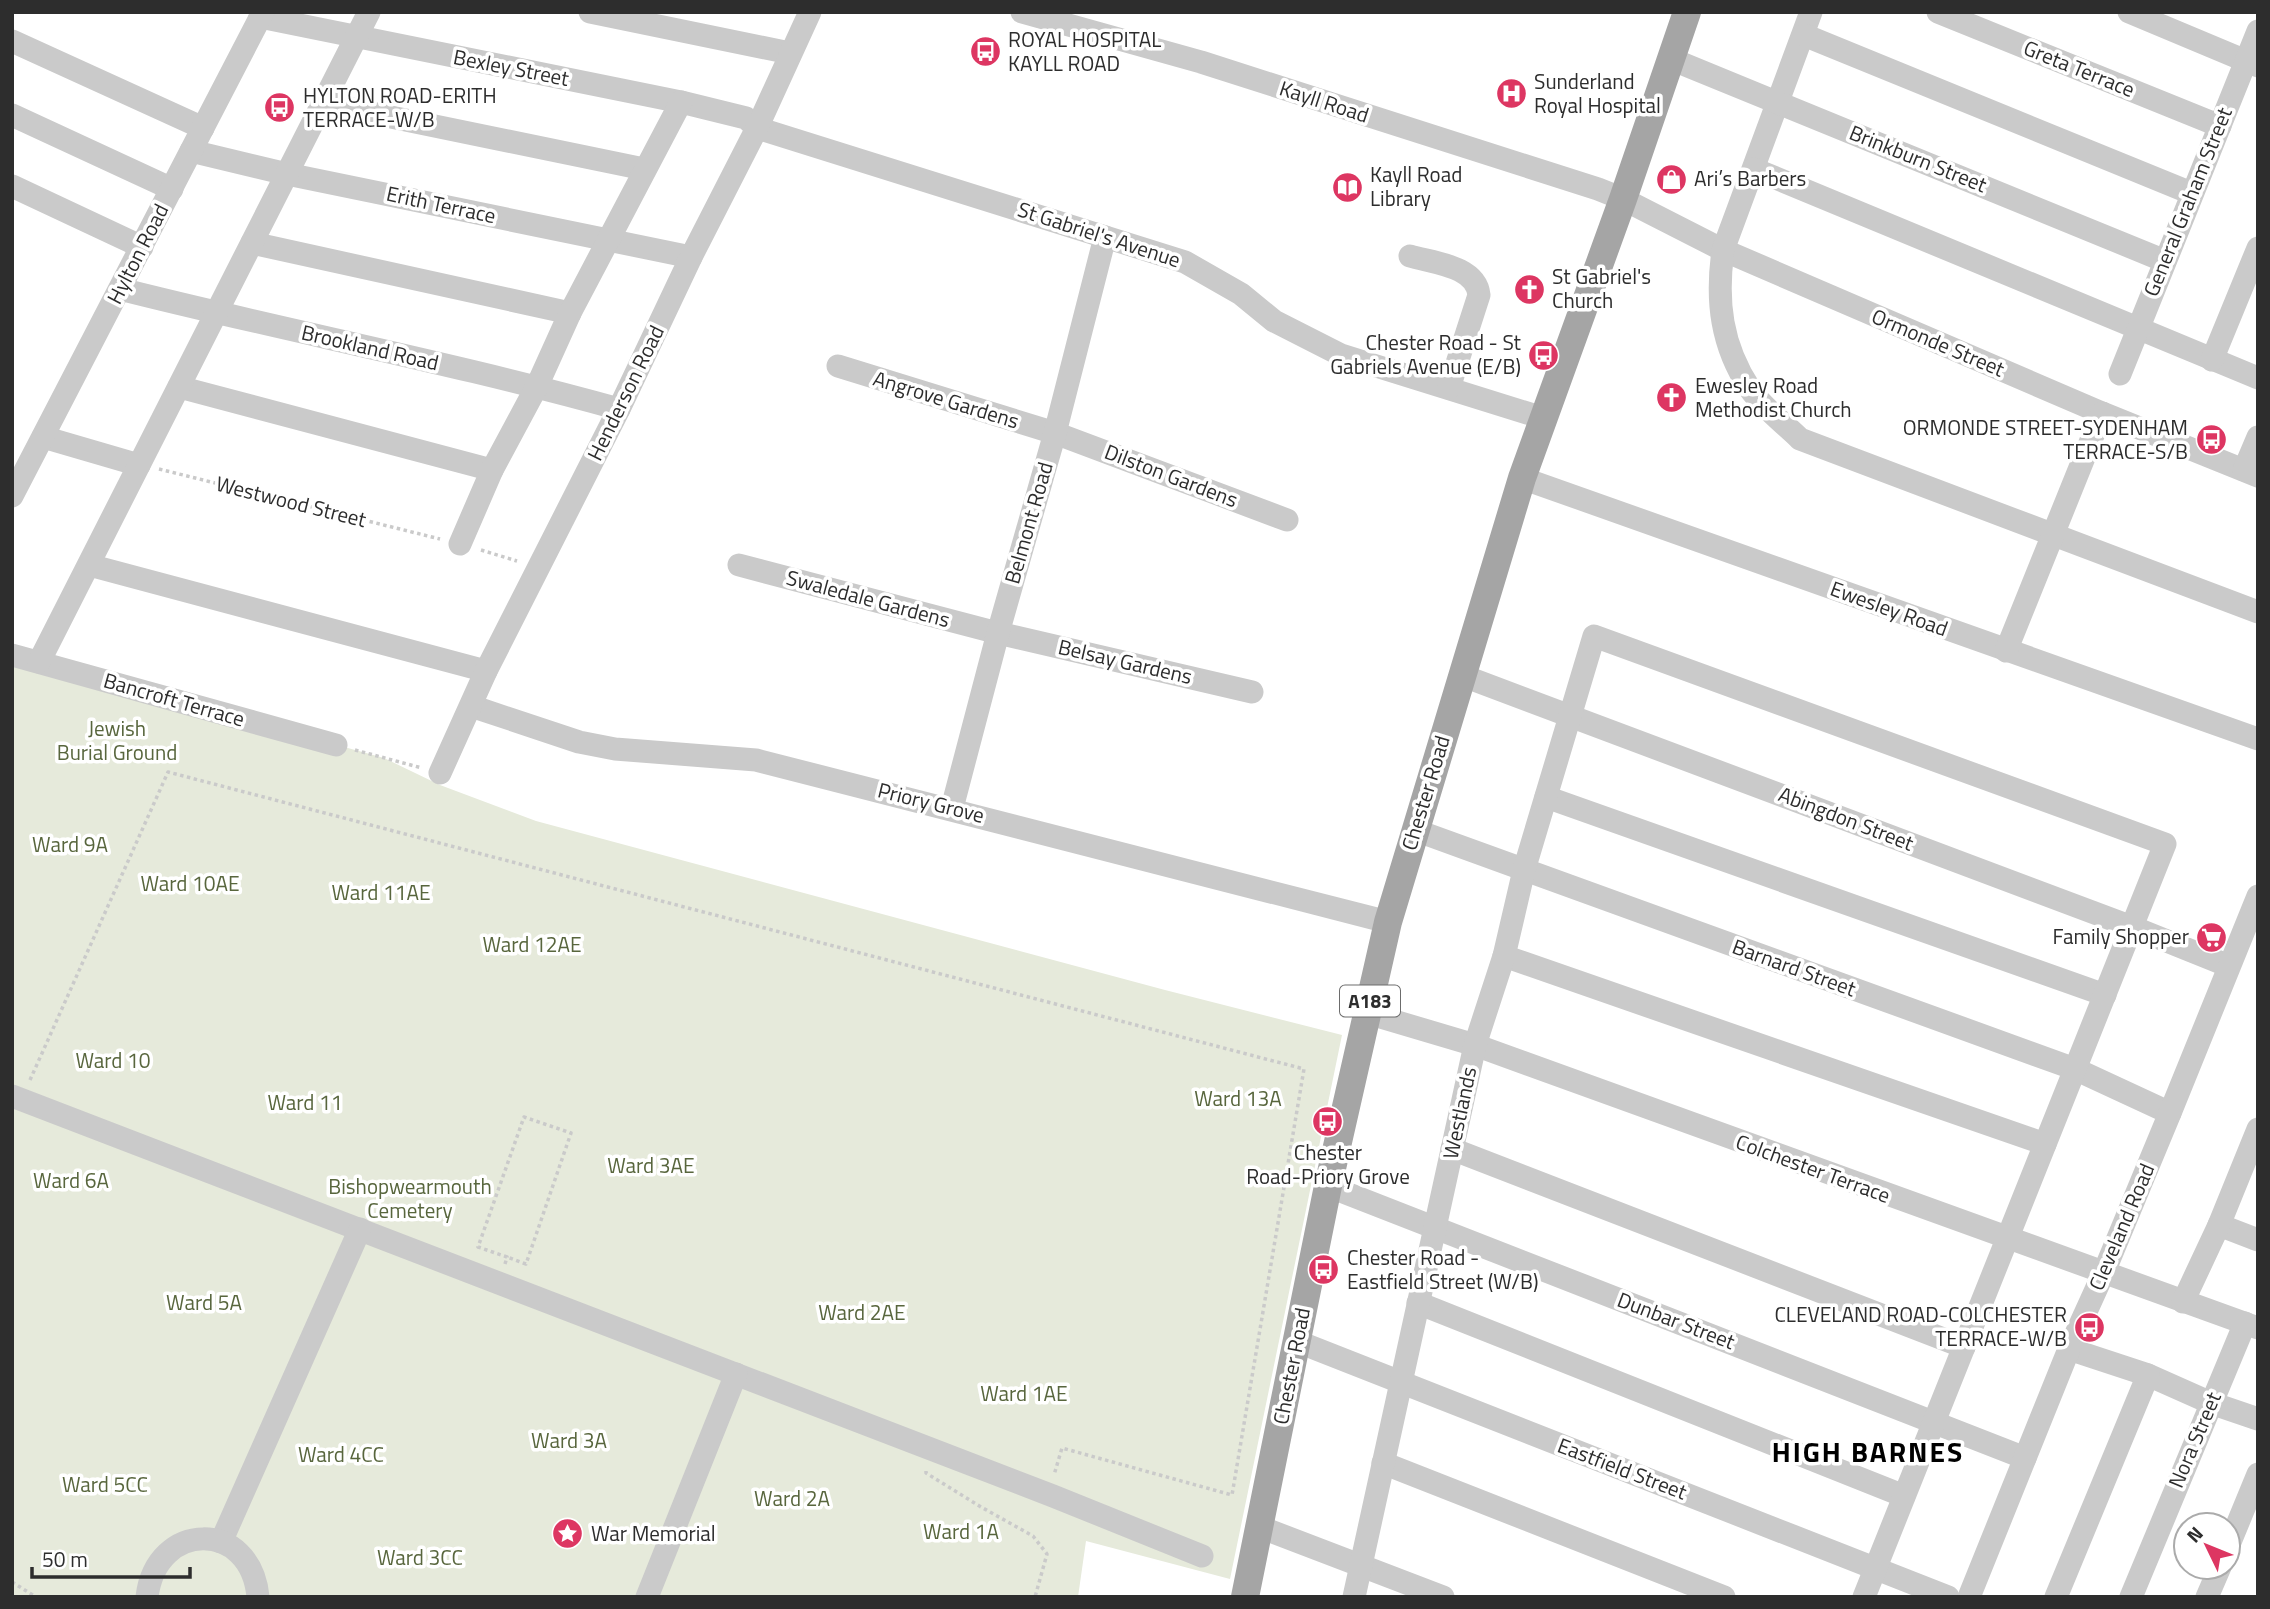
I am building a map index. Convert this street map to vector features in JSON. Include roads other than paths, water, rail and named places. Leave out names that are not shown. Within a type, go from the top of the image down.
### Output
[{"type":"main road","name":"Chester Road","points":[[1245,1597],[1328,1186],[1388,922],[1521,478],[1623,199],[1687,12]]},
{"type":"street","points":[[39,662],[369,12]]},
{"type":"street","points":[[590,12],[790,53]]},
{"type":"street","name":"Henderson Road","points":[[440,772],[486,671],[757,128],[810,12]]},
{"type":"street","name":"Kayll Road","points":[[1022,12],[1201,62],[1623,199]]},
{"type":"street","points":[[1811,12],[1723,250],[1719,281],[1722,328],[1751,390],[1800,439],[2258,612]]},
{"type":"street","name":"Greta Terrace","points":[[1938,12],[2220,126]]},
{"type":"street","points":[[2129,12],[2251,64]]},
{"type":"street","name":"Bexley Street","points":[[262,15],[357,37],[681,102],[746,118],[757,128]]},
{"type":"street","name":"Hylton Road","points":[[12,496],[20,462],[43,437],[262,15]]},
{"type":"street","name":"General Graham Street","points":[[2120,374],[2191,193],[2251,64],[2258,31]]},
{"type":"street","points":[[1804,35],[2191,193]]},
{"type":"street","points":[[12,41],[203,128]]},
{"type":"street","name":"Brinkburn Street","points":[[1671,59],[2165,261]]},
{"type":"street","points":[[460,544],[492,470],[537,386],[570,313],[681,102]]},
{"type":"street","points":[[323,103],[644,169]]},
{"type":"street","points":[[12,115],[172,190]]},
{"type":"street","name":"St Gabriel's Avenue","points":[[757,128],[1185,262],[1241,294],[1274,321],[1341,355],[1544,418]]},
{"type":"street","name":"Erith Terrace","points":[[191,152],[691,257]]},
{"type":"street","points":[[1754,169],[2258,378]]},
{"type":"street","points":[[12,186],[142,247]]},
{"type":"street","name":"Ormonde Street","points":[[1623,199],[1723,250],[2102,414],[2251,473]]},
{"type":"street","name":"Belmont Road","points":[[952,808],[1055,433],[1104,237]]},
{"type":"street","points":[[252,243],[570,313]]},
{"type":"street","points":[[2212,360],[2258,248]]},
{"type":"street","points":[[1410,256],[1464,272],[1479,288],[1449,388]]},
{"type":"street","name":"Brookland Road","points":[[120,289],[537,386],[619,409]]},
{"type":"street","name":"Angrove Gardens","points":[[838,366],[1055,433]]},
{"type":"street","points":[[179,387],[492,470]]},
{"type":"street","points":[[2006,651],[2102,414]]},
{"type":"street","name":"Dilston Gardens","points":[[1055,433],[1287,520]]},
{"type":"street","points":[[43,437],[139,465]]},
{"type":"street","points":[[2251,473],[2258,437]]},
{"type":"street","name":"Ewesley Road","points":[[1521,478],[2258,739]]},
{"type":"street","points":[[89,565],[486,671]]},
{"type":"street","name":"Swaledale Gardens","points":[[739,565],[998,633]]},
{"type":"street","name":"Belsay Gardens","points":[[998,633],[1252,692]]},
{"type":"street","name":"Westlands","points":[[1354,1597],[1475,1045],[1504,956],[1524,870],[1594,636],[2165,844],[2132,927]]},
{"type":"street","name":"Bancroft Terrace","points":[[12,655],[336,745]]},
{"type":"street","name":"Abingdon Street","points":[[1461,675],[2132,927],[2229,966]]},
{"type":"street","name":"Priory Grove","points":[[471,706],[579,742],[654,753],[756,760],[952,808],[1388,922]]},
{"type":"street","points":[[1546,797],[2105,995]]},
{"type":"street","name":"Barnard Street","points":[[1415,830],[2075,1069],[2171,1113]]},
{"type":"street","name":"Cleveland Road","points":[[1969,1597],[2069,1349],[2171,1113],[2258,896]]},
{"type":"street","points":[[1864,1597],[2132,927]]},
{"type":"street","points":[[1504,956],[2045,1144]]},
{"type":"street","name":"Colchester Terrace","points":[[1367,1013],[1475,1045],[2251,1326]]},
{"type":"street","points":[[17,1098],[1048,1494],[1202,1556]]},
{"type":"street","points":[[2183,1302],[2258,1129]]},
{"type":"street","points":[[1452,1149],[1964,1347]]},
{"type":"street","name":"Dunbar Street","points":[[1328,1186],[2025,1458]]},
{"type":"street","points":[[2219,1224],[2258,1240]]},
{"type":"street","points":[[221,1542],[360,1229]]},
{"type":"street","points":[[1418,1303],[1904,1496]]},
{"type":"street","name":"Nora Street","points":[[2131,1597],[2211,1402],[2251,1326]]},
{"type":"street","name":"Eastfield Street","points":[[1296,1341],[1948,1597]]},
{"type":"street","points":[[2069,1349],[2148,1375],[2258,1419]]},
{"type":"street","points":[[647,1597],[736,1374]]},
{"type":"street","points":[[2056,1597],[2148,1375]]},
{"type":"street","points":[[1383,1463],[1724,1597]]},
{"type":"street","points":[[2242,1513],[2258,1474]]},
{"type":"street","points":[[1260,1527],[1443,1597]]},
{"type":"street","points":[[147,1597],[149,1579],[157,1562],[186,1541],[204,1539],[221,1542],[237,1550],[249,1564],[256,1580],[258,1597]]},
{"type":"place","name":"ROYAL HOSPITAL KAYLL ROAD","points":[[985,52]]},
{"type":"place","name":"Sunderland Royal Hospital","points":[[1511,94]]},
{"type":"place","name":"HYLTON ROAD-ERITH TERRACE-W/B","points":[[280,108]]},
{"type":"place","name":"Ari’s Barbers","points":[[1671,179]]},
{"type":"place","name":"Kayll Road Library","points":[[1347,187]]},
{"type":"place","name":"St Gabriel's Church","points":[[1529,289]]},
{"type":"place","name":"Chester Road - St Gabriels Avenue (E/B)","points":[[1544,355]]},
{"type":"place","name":"Ewesley Road Methodist Church","points":[[1672,398]]},
{"type":"place","name":"ORMONDE STREET-SYDENHAM TERRACE-S/B","points":[[2211,440]]},
{"type":"place","name":"Family Shopper","points":[[2212,937]]},
{"type":"place","name":"Chester Road-Priory Grove","points":[[1328,1121]]},
{"type":"place","name":"Chester Road - Eastfield Street (W/B)","points":[[1324,1270]]},
{"type":"place","name":"CLEVELAND ROAD-COLCHESTER TERRACE-W/B","points":[[2090,1327]]},
{"type":"place","name":"War Memorial","points":[[568,1534]]},
{"type":"district","name":"HIGH BARNES","points":[[1868,1452]]},
{"type":"park label","name":"Jewish Burial Ground","points":[[117,741]]},
{"type":"park label","name":"Ward 9A","points":[[70,845]]},
{"type":"park label","name":"Ward 10AE","points":[[190,884]]},
{"type":"park label","name":"Ward 11AE","points":[[381,893]]},
{"type":"park label","name":"Ward 12AE","points":[[532,945]]},
{"type":"park label","name":"Ward 10","points":[[113,1061]]},
{"type":"park label","name":"Ward 13A","points":[[1238,1099]]},
{"type":"park label","name":"Ward 11","points":[[305,1103]]},
{"type":"park label","name":"Ward 3AE","points":[[651,1166]]},
{"type":"park label","name":"Ward 6A","points":[[71,1181]]},
{"type":"park label","name":"Bishopwearmouth Cemetery","points":[[410,1199]]},
{"type":"park label","name":"Ward 5A","points":[[204,1303]]},
{"type":"park label","name":"Ward 2AE","points":[[862,1313]]},
{"type":"park label","name":"Ward 1AE","points":[[1024,1394]]},
{"type":"park label","name":"Ward 3A","points":[[569,1441]]},
{"type":"park label","name":"Ward 4CC","points":[[341,1455]]},
{"type":"park label","name":"Ward 5CC","points":[[105,1485]]},
{"type":"park label","name":"Ward 2A","points":[[792,1499]]},
{"type":"park label","name":"Ward 1A","points":[[961,1532]]},
{"type":"park label","name":"Ward 3CC","points":[[420,1558]]}]
